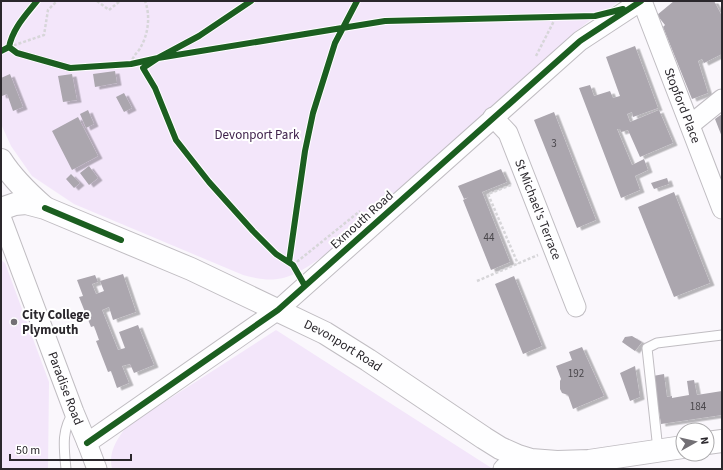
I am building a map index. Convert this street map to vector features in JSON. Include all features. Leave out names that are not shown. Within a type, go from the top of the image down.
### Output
[{"type":"street","name":"Exmouth Road","points":[[87,443],[278,310],[580,40],[642,1]]},
{"type":"street","name":"Stopford Place","points":[[642,1],[722,209]]},
{"type":"street","points":[[690,125],[722,99]]},
{"type":"street","name":"St Michael's Terrace","points":[[493,117],[508,133],[576,307]]},
{"type":"street","points":[[1,160],[7,170],[26,192],[45,208]]},
{"type":"street","name":"Devonport Road","points":[[1,209],[15,204],[26,203],[45,208],[191,269],[325,333],[500,448],[510,462],[531,460],[589,465],[658,450],[675,448]]},
{"type":"street","name":"Paradise Road","points":[[1,217],[74,412],[97,469]]},
{"type":"lane","points":[[658,450],[647,348],[657,343],[722,335]]},
{"type":"lane","points":[[66,469],[64,440],[68,421],[74,412]]},
{"type":"path","points":[[1,51],[44,35],[48,10],[57,1]]},
{"type":"path","points":[[97,1],[109,10],[120,1]]},
{"type":"path","points":[[124,65],[135,63],[132,58],[146,39],[149,20],[145,1]]},
{"type":"path","points":[[532,63],[553,17],[564,17]]},
{"type":"path","points":[[9,47],[11,38]]},
{"type":"path","points":[[9,47],[16,52]]},
{"type":"path","points":[[507,186],[488,194],[518,264]]},
{"type":"path","points":[[305,286],[291,264],[361,210]]},
{"type":"path","points":[[477,281],[554,249]]},
{"type":"green space","name":"Devonport Park","points":[[1,1],[619,1],[605,12],[603,10],[574,33],[326,254],[305,268],[287,277],[268,279],[243,275],[74,204],[32,176],[11,146],[1,124]]},
{"type":"green space","name":"City College Plymouth","points":[[1,260],[5,263],[49,382],[48,469],[1,469]]},
{"type":"green space","points":[[276,330],[493,469],[112,469],[112,451],[127,426]]},
{"type":"building","points":[[674,1],[714,1],[722,16],[722,54],[704,63],[702,59],[698,61],[708,93],[692,99],[663,27],[665,25],[657,15]]},
{"type":"building","points":[[635,46],[658,108],[633,117],[632,112],[627,114],[630,122],[659,110],[673,143],[640,157],[628,130],[621,132],[620,129],[617,129],[632,165],[644,159],[648,170],[635,176],[640,190],[621,198],[579,88],[590,85],[594,96],[610,91],[613,98],[620,96],[606,57]]},
{"type":"building","points":[[115,71],[117,83],[95,87],[93,74]]},
{"type":"building","points":[[10,74],[23,107],[13,111],[7,94],[2,96],[1,94],[1,78]]},
{"type":"building","points":[[72,74],[77,100],[63,102],[58,76]]},
{"type":"building","points":[[124,93],[132,108],[124,112],[116,97]]},
{"type":"building","points":[[88,110],[94,124],[86,128],[80,114]]},
{"type":"building","points":[[554,112],[596,220],[577,228],[534,120]]},
{"type":"building","points":[[722,114],[722,137],[715,119]]},
{"type":"building","points":[[78,117],[98,156],[72,170],[52,131]]},
{"type":"building","points":[[89,166],[98,178],[89,185],[80,173]]},
{"type":"building","points":[[501,169],[507,182],[482,192],[510,262],[491,270],[463,200],[469,197],[464,199],[458,186]]},
{"type":"building","points":[[71,174],[80,183],[74,188],[66,179]]},
{"type":"building","points":[[667,178],[669,184],[654,189],[651,183]]},
{"type":"building","points":[[674,192],[710,283],[674,297],[638,207]]},
{"type":"building","points":[[123,274],[136,312],[113,320],[109,307],[102,310],[118,350],[125,348],[119,332],[138,325],[154,365],[134,373],[130,364],[122,366],[129,383],[117,388],[111,371],[108,372],[96,341],[99,340],[94,326],[91,327],[79,297],[83,296],[77,280],[95,275],[98,282],[92,284],[96,294],[104,291],[100,281]]},
{"type":"building","points":[[514,276],[542,346],[523,354],[495,284]]},
{"type":"building","points":[[632,336],[642,342],[635,351],[622,342],[625,337]]},
{"type":"building","points":[[582,347],[604,396],[573,409],[568,395],[562,393],[560,389],[561,379],[556,366],[572,360],[569,352]]},
{"type":"building","points":[[635,366],[640,397],[630,401],[620,373]]},
{"type":"building","points":[[664,374],[667,397],[672,396],[672,398],[689,395],[687,381],[694,380],[697,395],[722,391],[722,415],[661,424],[653,376]]},
{"type":"cycle path","points":[[1,51],[9,47],[16,28],[37,1]]},
{"type":"cycle path","points":[[251,1],[199,36],[158,58],[143,68],[155,88],[176,140],[209,182],[253,231],[276,254],[293,265],[305,286]]},
{"type":"cycle path","points":[[289,262],[305,151],[313,113],[335,43],[357,1]]},
{"type":"cycle path","points":[[87,443],[278,310],[580,41],[641,1]]},
{"type":"cycle path","points":[[9,47],[17,53],[70,68],[131,64],[158,58],[385,21],[595,16],[623,9]]},
{"type":"cycle path","points":[[45,208],[121,240]]},
{"type":"place","name":"City College Plymouth","points":[[14,322]]}]
